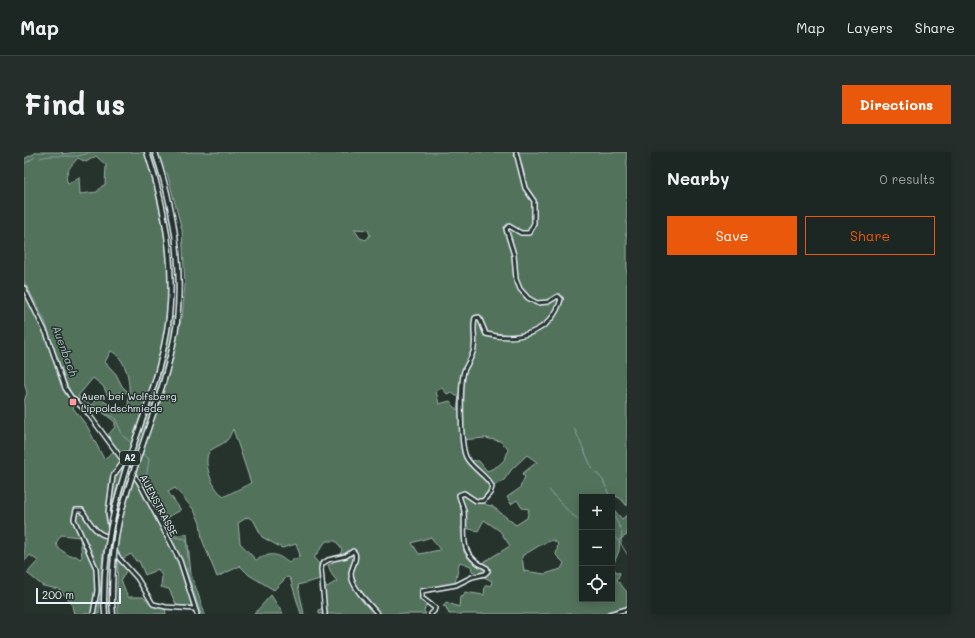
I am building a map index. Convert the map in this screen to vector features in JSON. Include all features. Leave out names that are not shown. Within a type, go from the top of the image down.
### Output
[{"type":"highway","name":"A2","points":[[105,614],[104,600],[107,551],[116,504],[155,386],[164,351],[172,288],[170,250],[164,211],[156,178],[147,152]]},
{"type":"highway","name":"A2","points":[[113,614],[113,567],[119,522],[133,472],[164,384],[171,359],[177,322],[179,289],[178,248],[172,208],[156,152]]},
{"type":"street","points":[[431,614],[435,608],[422,598],[422,591],[456,585],[472,577],[485,574],[488,571],[487,568],[477,563],[468,554],[463,538],[464,511],[459,496],[464,493],[476,501],[482,500],[490,493],[492,487],[489,481],[472,465],[466,457],[463,445],[463,377],[474,347],[475,318],[479,317],[486,334],[502,337],[524,336],[540,329],[551,320],[561,300],[558,296],[548,302],[537,304],[528,298],[520,288],[516,279],[514,255],[506,229],[509,226],[521,233],[529,233],[533,227],[535,216],[534,200],[525,188],[516,152]]},
{"type":"street","name":"AUENSTRASSE","points":[[24,288],[47,334],[65,388],[71,397],[87,412],[124,461],[145,493],[180,561],[197,614]]},
{"type":"street","points":[[107,536],[110,529],[108,513],[113,476],[124,461]]},
{"type":"street","points":[[93,614],[97,591],[96,568],[74,519],[74,512],[78,510],[82,510],[88,520],[100,533],[107,536],[113,550],[138,578],[153,604],[195,609]]},
{"type":"street","points":[[325,614],[321,569],[322,564],[328,560],[346,556],[352,551],[355,553],[357,558],[351,572],[352,579],[360,594],[378,614]]},
{"type":"street","points":[[609,614],[627,609]]},
{"type":"green space","points":[[37,152],[63,152],[62,154],[77,152],[627,152],[627,506],[621,499],[616,496],[615,497],[615,494],[579,494],[579,602],[615,602],[615,571],[620,573],[617,580],[627,592],[627,614],[449,614],[446,607],[443,606],[446,602],[459,607],[460,596],[463,597],[465,592],[484,595],[485,586],[491,585],[492,581],[472,571],[471,566],[460,562],[454,584],[437,588],[421,589],[419,594],[427,603],[424,611],[426,614],[319,614],[319,610],[324,607],[321,580],[327,587],[337,581],[332,575],[328,565],[333,563],[331,558],[338,558],[342,550],[336,541],[326,541],[314,558],[319,564],[320,579],[298,585],[304,614],[301,614],[290,578],[287,577],[274,590],[249,575],[240,566],[217,577],[202,539],[200,523],[194,510],[175,488],[168,492],[181,510],[168,517],[175,535],[187,534],[191,574],[205,614],[198,614],[196,606],[177,606],[169,589],[161,587],[162,576],[158,569],[145,575],[139,561],[136,561],[131,554],[118,561],[103,551],[99,614],[74,614],[71,602],[59,589],[43,586],[27,573],[38,561],[30,555],[24,562],[24,401],[27,393],[24,382],[24,159]],"holes":[[[96,156],[106,165],[105,185],[102,186],[97,192],[80,194],[79,177],[68,184],[66,176],[70,167],[78,158],[86,162]],[[167,173],[182,230],[185,285],[182,318],[166,316],[168,299],[168,264],[160,212],[152,178]],[[354,229],[368,230],[370,235],[366,240],[360,238]],[[111,351],[120,358],[126,369],[129,381],[129,393],[122,386],[116,374],[105,362]],[[93,378],[103,386],[108,396],[120,392],[129,393],[128,407],[120,411],[100,399],[94,400],[94,403],[92,404],[115,422],[115,427],[107,436],[117,449],[104,459],[87,426],[73,408],[81,398],[78,396]],[[442,388],[447,394],[451,392],[456,396],[459,396],[457,410],[450,401],[439,404],[436,391]],[[233,429],[251,483],[225,496],[221,494],[213,484],[208,470],[207,457],[209,452],[228,439]],[[485,438],[500,441],[508,449],[504,460],[495,468],[487,471],[479,461],[466,460],[462,449],[461,440]],[[527,455],[537,462],[522,474],[525,477],[519,489],[507,497],[511,504],[517,500],[522,508],[529,509],[527,518],[516,525],[492,506],[487,505],[480,499],[484,498],[490,488],[504,480],[512,469]],[[248,517],[254,521],[262,537],[282,548],[296,544],[300,555],[297,559],[292,559],[289,563],[281,557],[274,555],[256,560],[240,543],[238,523]],[[484,520],[500,531],[510,546],[482,563],[471,561],[464,552],[461,527],[478,531]],[[61,535],[80,537],[82,557],[80,559],[76,556],[70,556],[58,548],[56,543]],[[431,537],[440,550],[419,554],[412,543]],[[553,540],[558,544],[556,555],[564,563],[561,569],[545,574],[524,571],[522,556],[542,544]]]},
{"type":"green space","points":[[615,511],[622,519],[627,515],[627,535],[620,539],[619,551],[615,560]]},
{"type":"green space","points":[[118,561],[127,569],[121,580],[128,597],[143,597],[154,606],[165,606],[166,614],[118,614]]},
{"type":"green space","points":[[271,595],[283,614],[254,614]]},
{"type":"waterway","points":[[40,158],[46,156],[78,156],[90,152]]},
{"type":"waterway","points":[[24,164],[35,157]]},
{"type":"waterway","name":"Auenbach","points":[[24,281],[45,321],[65,380],[71,393],[77,399],[97,407],[103,413],[115,418],[123,436],[133,444]]},
{"type":"waterway","points":[[574,428],[592,468],[603,480],[609,494]]},
{"type":"waterway","name":"Auenbach","points":[[141,452],[149,459],[146,479],[152,497],[163,514],[174,537],[186,539],[188,558],[187,572],[201,614]]},
{"type":"waterway","points":[[549,490],[570,513],[579,520]]},
{"type":"waterway","points":[[615,518],[621,529]]},
{"type":"waterway","points":[[622,532],[621,544],[627,554]]},
{"type":"waterway","points":[[616,538],[620,543]]},
{"type":"place","name":"Auen bei Wolfsberg Lippoldschmiede","points":[[73,402]]}]
